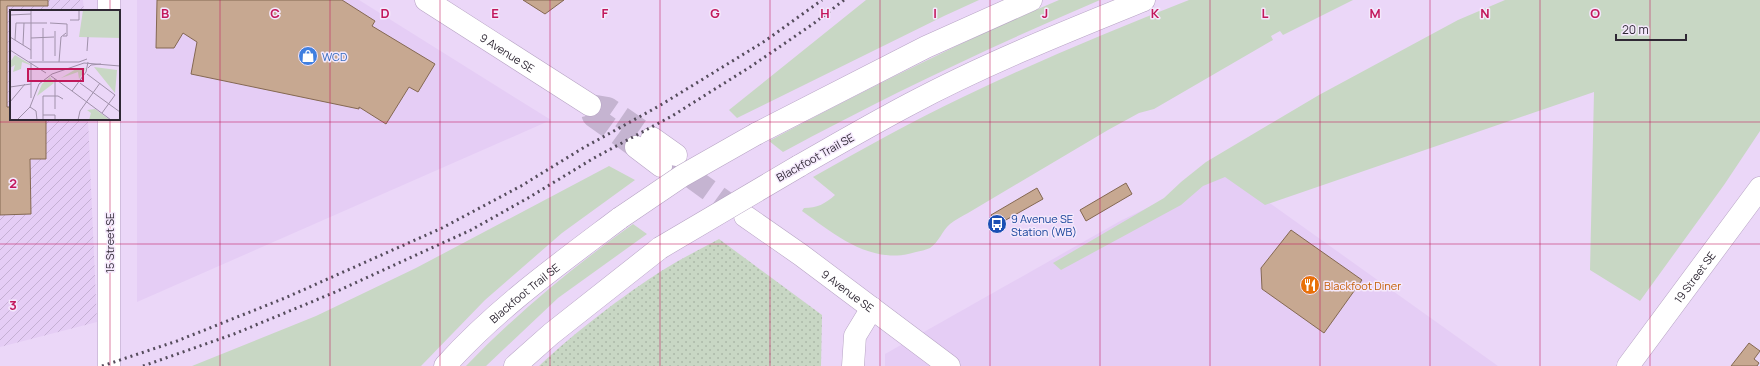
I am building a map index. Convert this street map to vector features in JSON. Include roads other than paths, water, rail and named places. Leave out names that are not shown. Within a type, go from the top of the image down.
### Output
[{"type":"main road","name":"9 Avenue SE","points":[[426,0],[590,105]]},
{"type":"main road","name":"Blackfoot Trail SE","points":[[445,366],[458,351],[513,300],[620,218],[682,176],[756,134],[926,47],[1031,0]]},
{"type":"main road","name":"Blackfoot Trail SE","points":[[515,366],[551,334],[660,248],[799,166],[910,104],[1069,30],[1144,0]]},
{"type":"main road","name":"15 Street SE","points":[[109,120],[109,366]]},
{"type":"main road","points":[[644,143],[668,160]]},
{"type":"main road","name":"19 Street SE","points":[[1628,366],[1760,188]]},
{"type":"main road","name":"9 Avenue SE","points":[[745,216],[950,366]]},
{"type":"main road","points":[[853,366],[855,336],[872,308]]},
{"type":"tunnel","points":[[636,147],[593,116],[590,105],[608,108],[652,138]]},
{"type":"tunnel","points":[[661,166],[681,170],[745,216]]},
{"type":"railway","points":[[102,366],[177,341],[285,298],[442,228],[521,186],[583,148],[659,106],[765,41],[822,0]]},
{"type":"railway","points":[[143,366],[234,334],[333,293],[471,230],[594,158],[672,116],[750,67],[813,24],[844,0]]},
{"type":"place","name":"WCD","points":[[308,56]]},
{"type":"place","name":"9 Avenue SE Station (WB)","points":[[997,224]]},
{"type":"place","name":"Blackfoot Diner","points":[[1310,285]]}]
